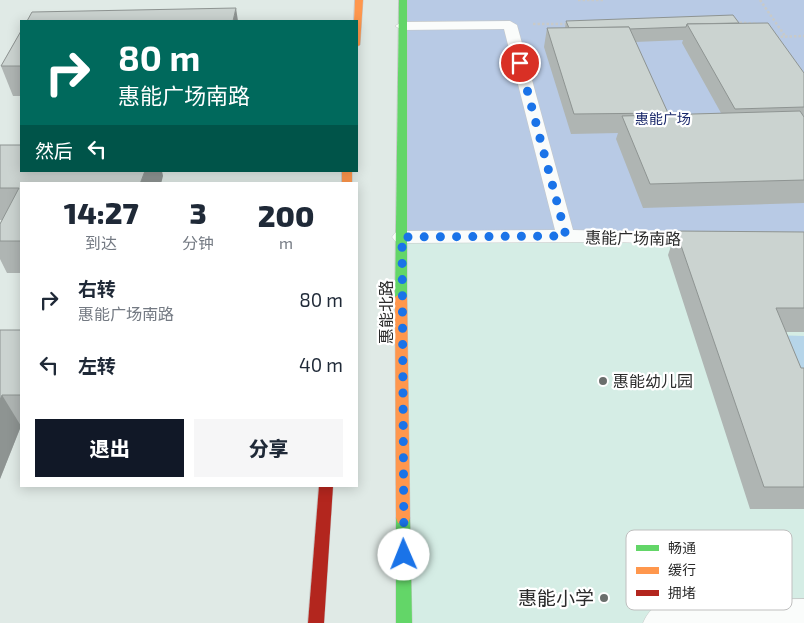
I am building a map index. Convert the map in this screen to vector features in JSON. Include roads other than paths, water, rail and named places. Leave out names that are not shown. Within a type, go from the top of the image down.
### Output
[{"type":"street","points":[[358,20],[359,0]]},
{"type":"street","name":"惠能北路","points":[[402,0],[404,623]]},
{"type":"street","points":[[316,623],[326,487]]},
{"type":"lane","points":[[402,26],[510,24],[566,236]]},
{"type":"lane","name":"惠能广场南路","points":[[402,237],[566,236],[718,240]]},
{"type":"lane","points":[[657,623],[668,614],[804,612]]},
{"type":"place","name":"惠能幼儿园","points":[[603,381]]},
{"type":"place","name":"惠能小学","points":[[604,598]]},
{"type":"park label","name":"惠能广场","points":[[663,119]]}]
